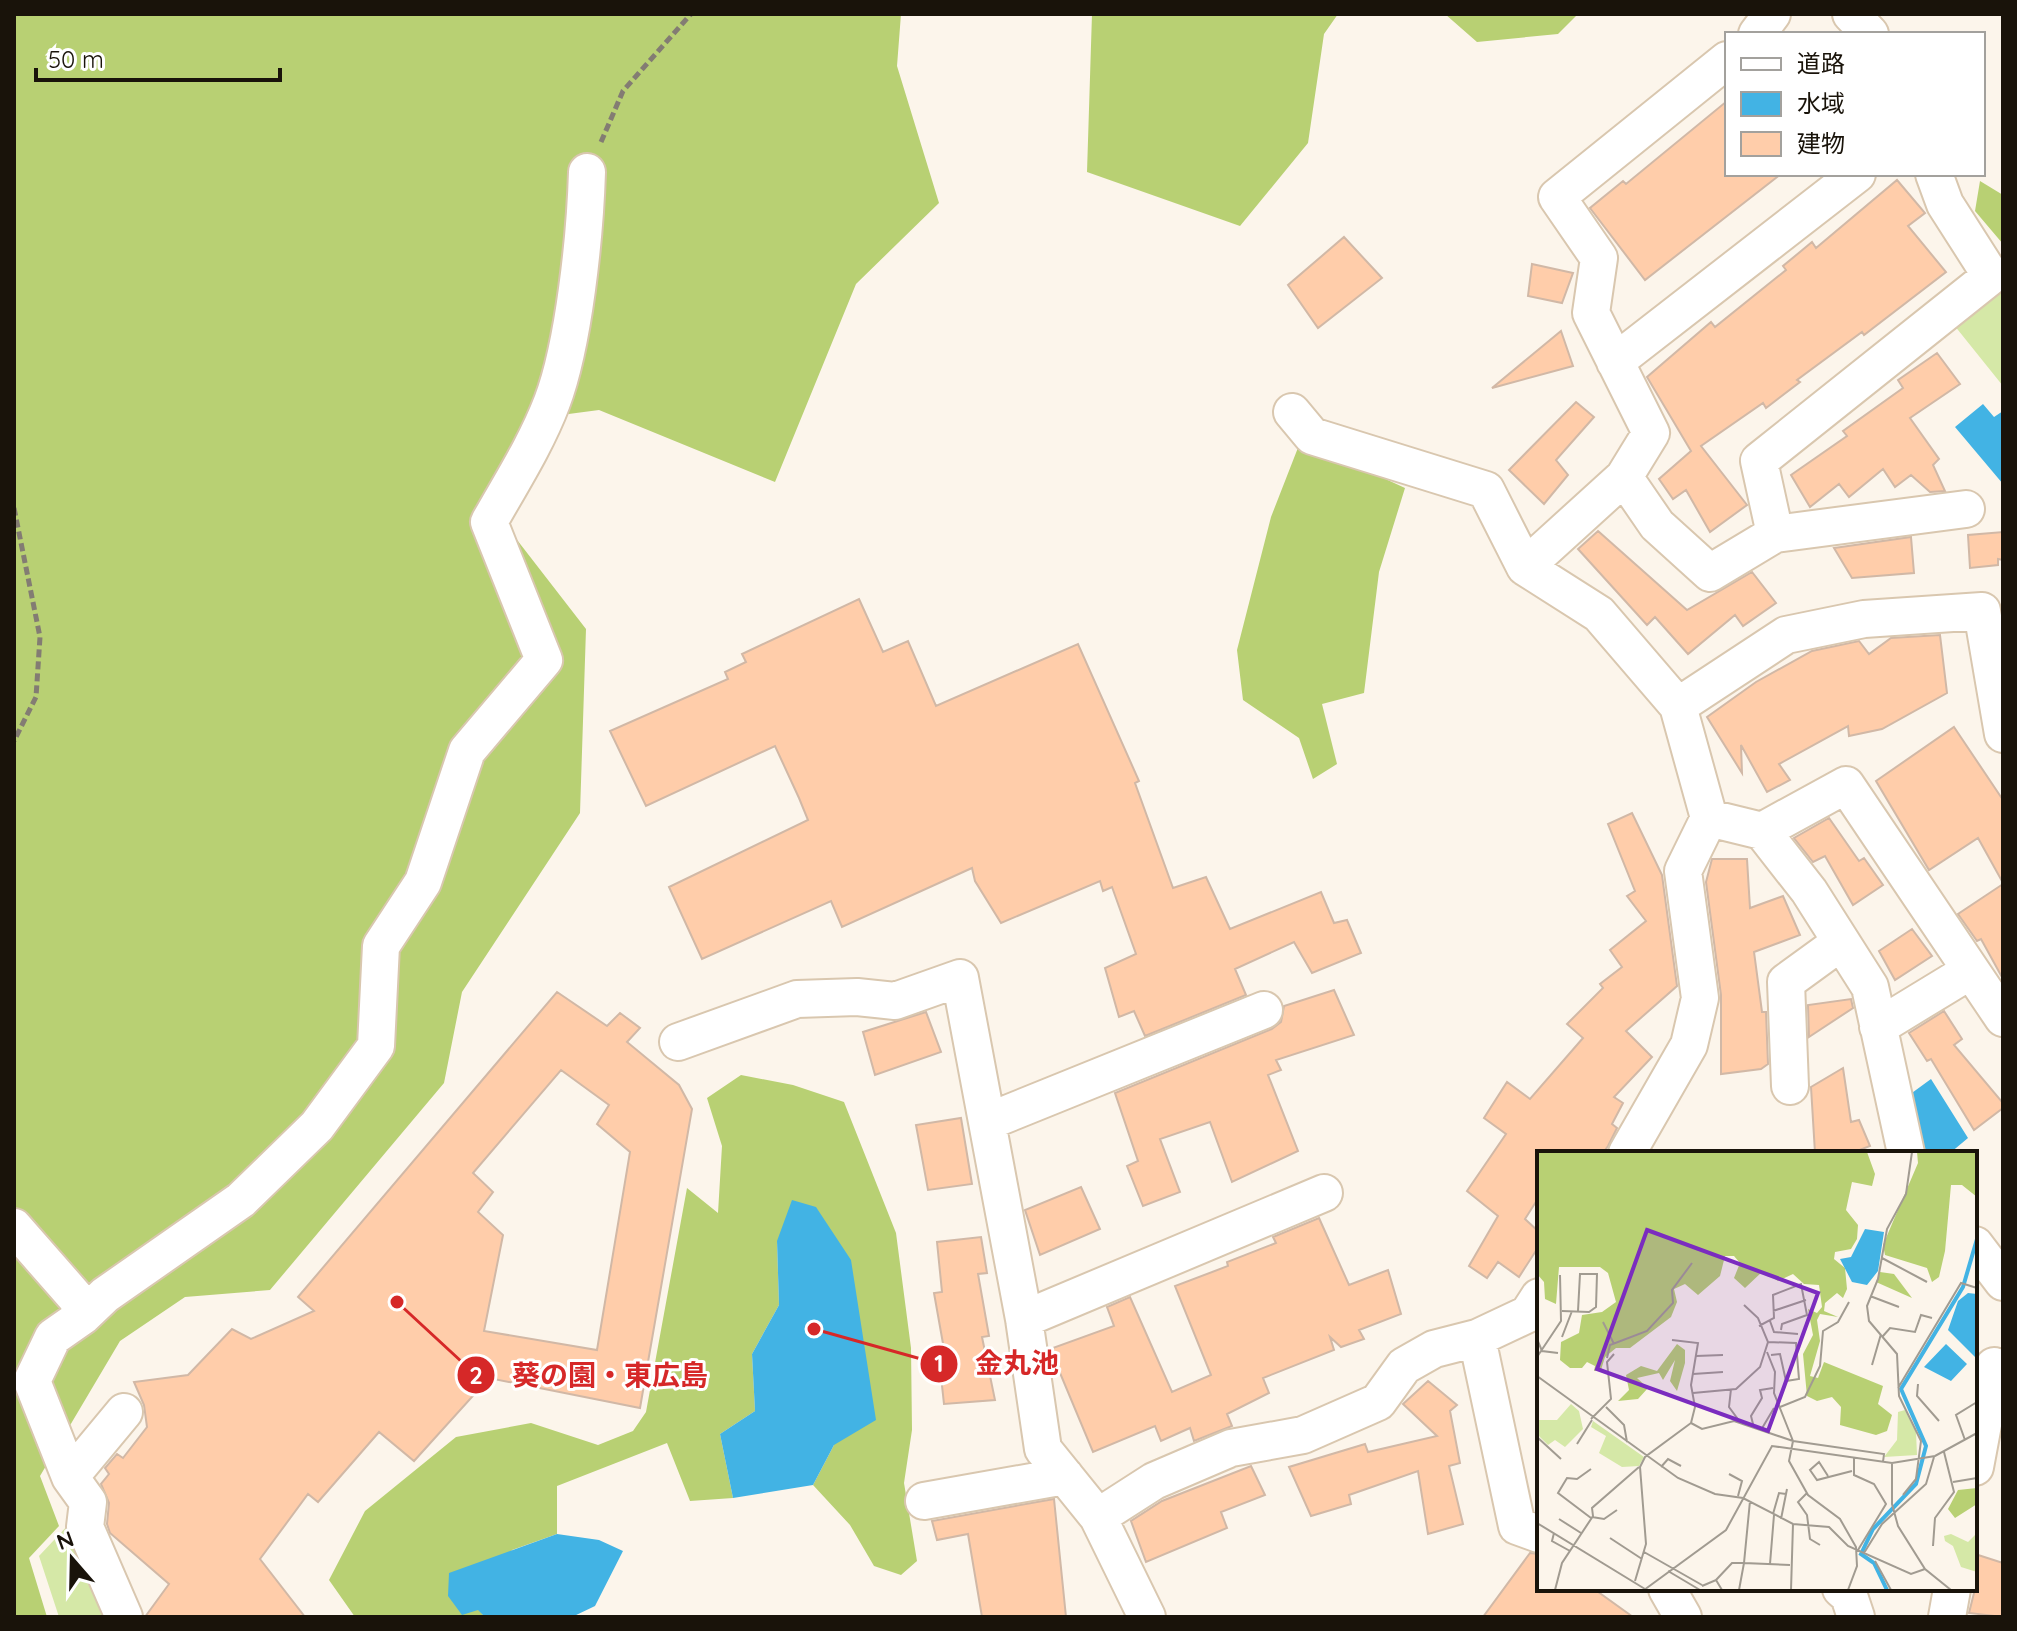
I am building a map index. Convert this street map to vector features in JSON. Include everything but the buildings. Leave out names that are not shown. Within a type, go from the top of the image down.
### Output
[{"type":"street","points":[[1758,32],[1772,14]]},
{"type":"street","points":[[1851,14],[1868,32]]},
{"type":"street","points":[[1525,567],[1624,477],[1651,433],[1591,313],[1599,258],[1557,197],[1725,62]]},
{"type":"street","points":[[124,1617],[85,1527],[88,1502],[70,1477],[32,1381],[53,1337],[83,1316],[105,1295],[241,1200],[317,1126],[376,1046],[381,946],[423,882],[467,751],[544,660],[489,522],[540,430],[553,399],[565,350],[586,212],[587,172]]},
{"type":"street","points":[[1615,362],[1854,176]]},
{"type":"street","points":[[1775,534],[1759,461],[1991,276],[1945,204],[1935,176]]},
{"type":"street","points":[[1292,412],[1312,436],[1486,490],[1525,567],[1599,614],[1678,706],[1709,818],[1683,871],[1700,998],[1689,1045],[1628,1151]]},
{"type":"street","points":[[1624,477],[1657,525],[1710,573],[1775,534],[1966,509]]},
{"type":"street","points":[[1678,706],[1786,635],[1864,619],[1992,604],[2003,734]]},
{"type":"street","points":[[1762,831],[1846,785],[2003,1018]]},
{"type":"street","points":[[1709,818],[1762,831],[1809,891],[1870,987],[1906,1151]]},
{"type":"street","points":[[1790,1086],[1786,982],[1841,942]]},
{"type":"street","points":[[1878,1027],[1970,971]]},
{"type":"street","points":[[678,1042],[797,999],[857,997],[895,1001],[960,978],[1024,1319],[1043,1449],[1098,1517],[1147,1617]]},
{"type":"street","points":[[987,1122],[1264,1010]]},
{"type":"street","points":[[1024,1319],[1324,1193]]},
{"type":"street","points":[[14,1227],[77,1299],[83,1316]]},
{"type":"street","points":[[1977,1248],[2003,1282]]},
{"type":"street","points":[[1098,1517],[1154,1481],[1231,1448],[1303,1435],[1378,1402],[1404,1366],[1434,1349],[1477,1338],[1528,1314],[1537,1300]]},
{"type":"street","points":[[1477,1338],[1517,1526],[1537,1533]]},
{"type":"street","points":[[1977,1464],[1992,1442],[1994,1366]]},
{"type":"street","points":[[70,1477],[124,1412]]},
{"type":"street","points":[[924,1501],[1065,1476]]},
{"type":"street","points":[[1668,1591],[1683,1617]]},
{"type":"street","points":[[1843,1591],[1849,1596],[1856,1617]]},
{"type":"street","points":[[1947,1617],[1952,1591]]},
{"type":"path","points":[[587,172],[623,91],[691,14]]},
{"type":"path","points":[[14,508],[40,637],[36,697],[14,741]]},
{"type":"green space","points":[[14,14],[901,14],[897,66],[939,203],[856,284],[775,482],[599,410],[561,415],[497,514],[586,629],[580,813],[462,992],[444,1083],[270,1290],[185,1297],[120,1341],[40,1476],[59,1526],[29,1558],[47,1617],[14,1617]]},
{"type":"green space","points":[[1092,14],[1338,14],[1324,34],[1308,143],[1240,226],[1087,172]]},
{"type":"green space","points":[[1445,14],[1578,14],[1558,34],[1477,42]]},
{"type":"green space","points":[[1980,181],[2003,195],[2003,244],[1975,211]]},
{"type":"green space","points":[[2003,287],[2003,386],[1954,325]]},
{"type":"green space","points":[[1301,440],[1405,488],[1379,572],[1364,693],[1322,704],[1337,764],[1313,779],[1299,738],[1243,700],[1237,650],[1271,517]]},
{"type":"green space","points":[[741,1075],[793,1085],[844,1102],[896,1233],[911,1348],[912,1430],[904,1483],[917,1561],[901,1575],[874,1566],[850,1525],[813,1485],[834,1445],[777,1241],[779,1305],[752,1354],[755,1411],[720,1434],[733,1498],[690,1501],[667,1443],[557,1486],[557,1534],[512,1550],[478,1609],[485,1617],[355,1617],[329,1580],[365,1511],[456,1437],[531,1423],[598,1445],[633,1431],[646,1412],[687,1188],[718,1213],[722,1146],[707,1098]]},
{"type":"green space","points":[[70,1523],[110,1617],[59,1617],[39,1556]]},
{"type":"water","points":[[1983,404],[1994,417],[2003,411],[2003,484],[1955,427]]},
{"type":"water","points":[[1931,1079],[1968,1138],[1952,1151],[1917,1151],[1905,1098]]},
{"type":"water","points":[[792,1200],[816,1207],[851,1260],[876,1420],[834,1445],[813,1485],[733,1498],[720,1434],[755,1411],[752,1354],[779,1305],[777,1241]]},
{"type":"water","points":[[557,1534],[599,1540],[623,1551],[595,1606],[572,1617],[485,1617],[478,1610],[462,1615],[448,1596],[449,1573]]},
{"type":"place","name":"葵の園・東広島","points":[[397,1302]]},
{"type":"place","name":"金丸池","points":[[814,1329]]}]
